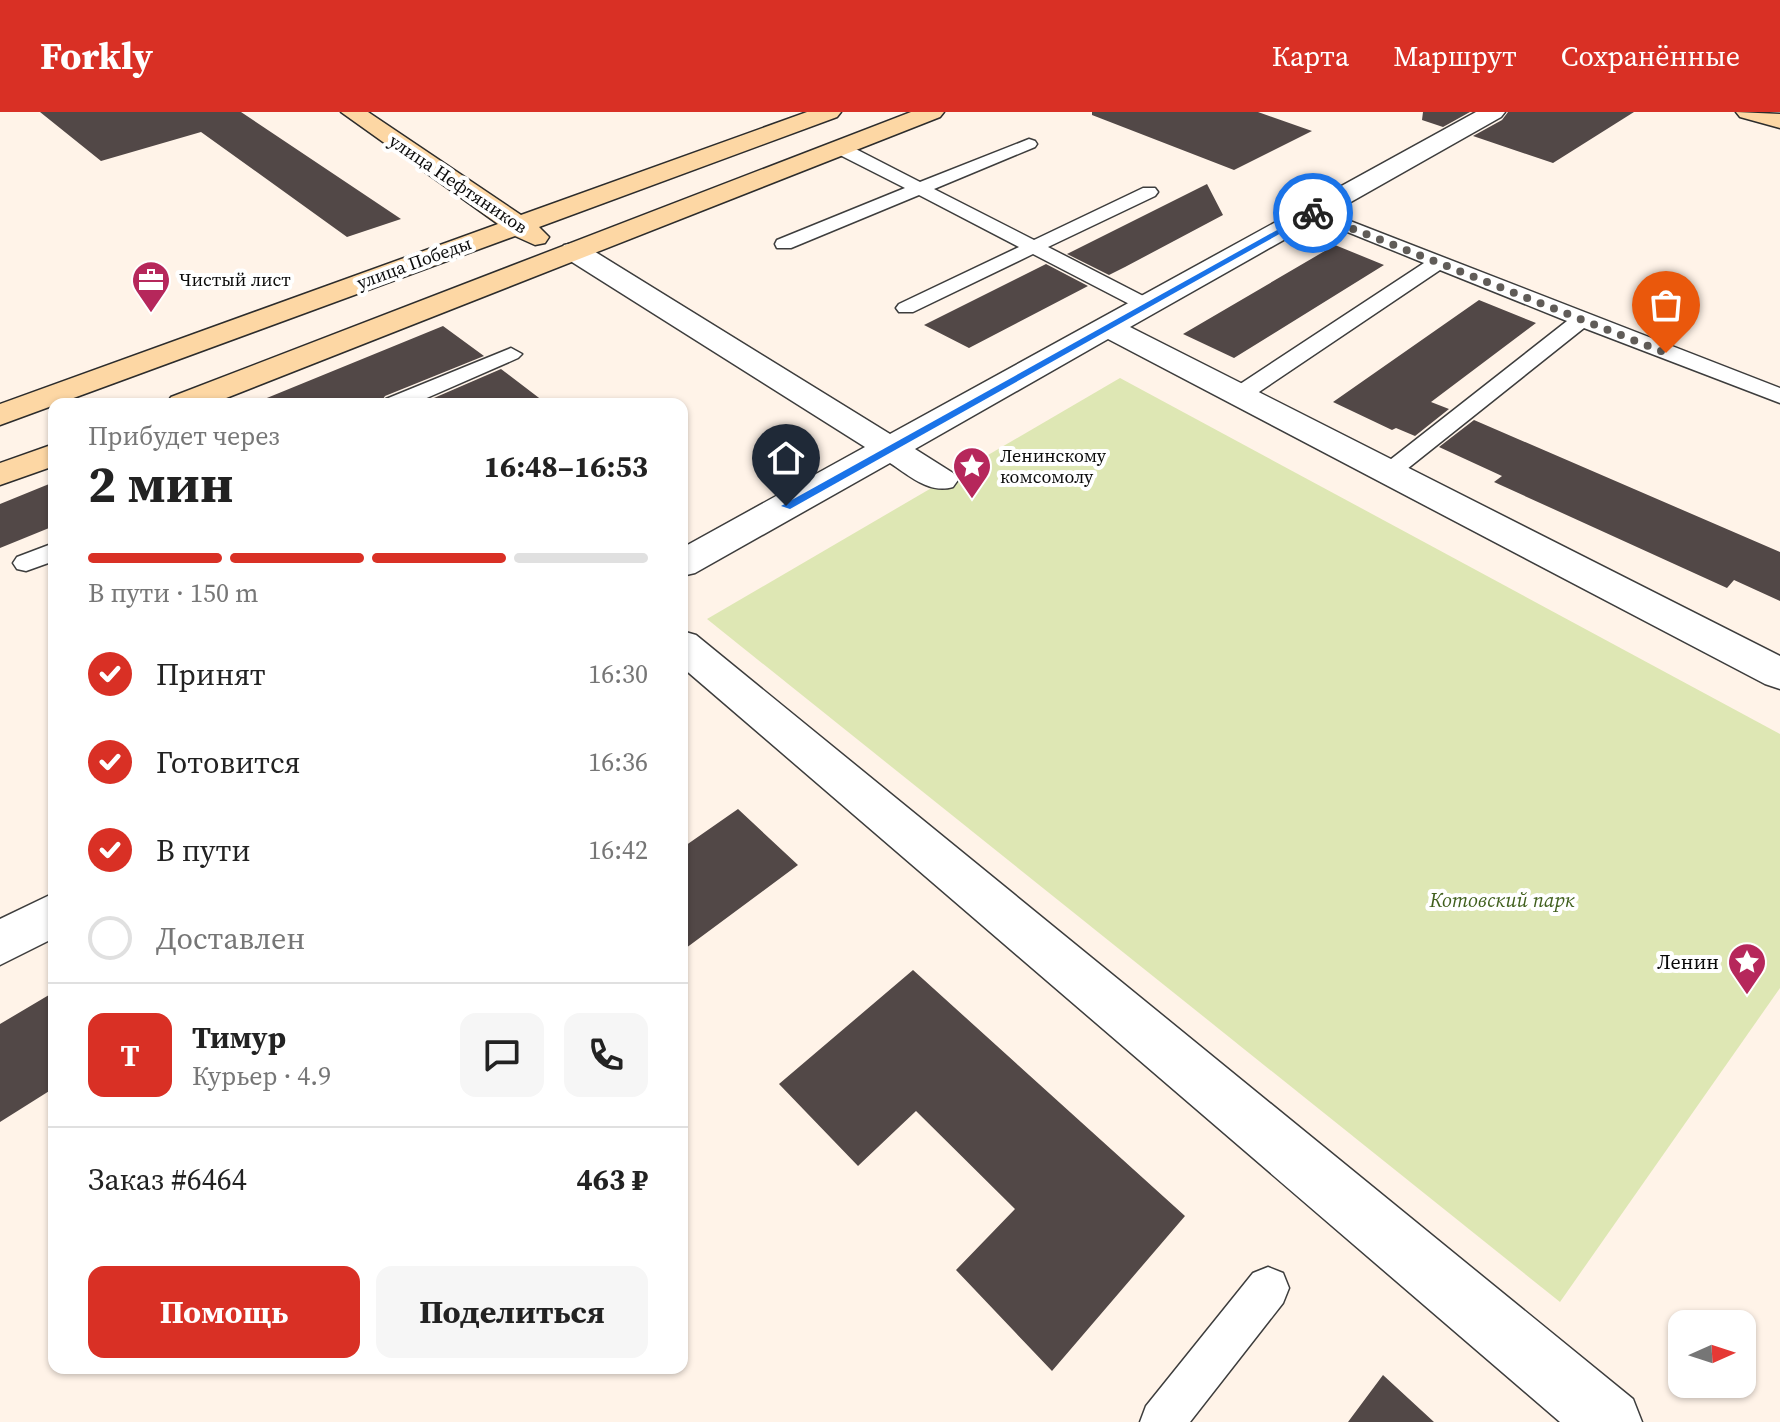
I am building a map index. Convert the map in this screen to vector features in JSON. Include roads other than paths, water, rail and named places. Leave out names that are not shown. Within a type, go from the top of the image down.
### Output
[{"type":"street","name":"улица Нефтяников","points":[[353,112],[517,225],[568,254]]},
{"type":"street","name":"улица Победы","points":[[0,415],[829,112]]},
{"type":"street","points":[[197,398],[932,112]]},
{"type":"street","points":[[688,561],[1493,112]]},
{"type":"street","points":[[1748,112],[1780,121]]},
{"type":"street","points":[[568,254],[941,480]]},
{"type":"street","points":[[1108,327],[1780,674]]},
{"type":"street","points":[[0,475],[48,456]]},
{"type":"street","points":[[688,650],[1610,1422]]},
{"type":"street","points":[[0,944],[48,917]]},
{"type":"lane","points":[[784,244],[1029,144]]},
{"type":"lane","points":[[840,148],[1146,305]]},
{"type":"lane","points":[[906,308],[1149,192]]},
{"type":"lane","points":[[1314,212],[1780,396]]},
{"type":"lane","points":[[1239,395],[1439,262]]},
{"type":"lane","points":[[1389,472],[1581,320]]},
{"type":"lane","points":[[408,398],[511,354]]},
{"type":"lane","points":[[26,563],[48,554]]},
{"type":"lane","points":[[1162,1422],[1268,1288]]},
{"type":"place","name":"Чистый лист","points":[[151,314]]},
{"type":"place","name":"Ленинскому комсомолу","points":[[972,500]]},
{"type":"place","name":"Ленин","points":[[1747,996]]},
{"type":"park label","name":"Котовский парк","points":[[1502,900]]}]
